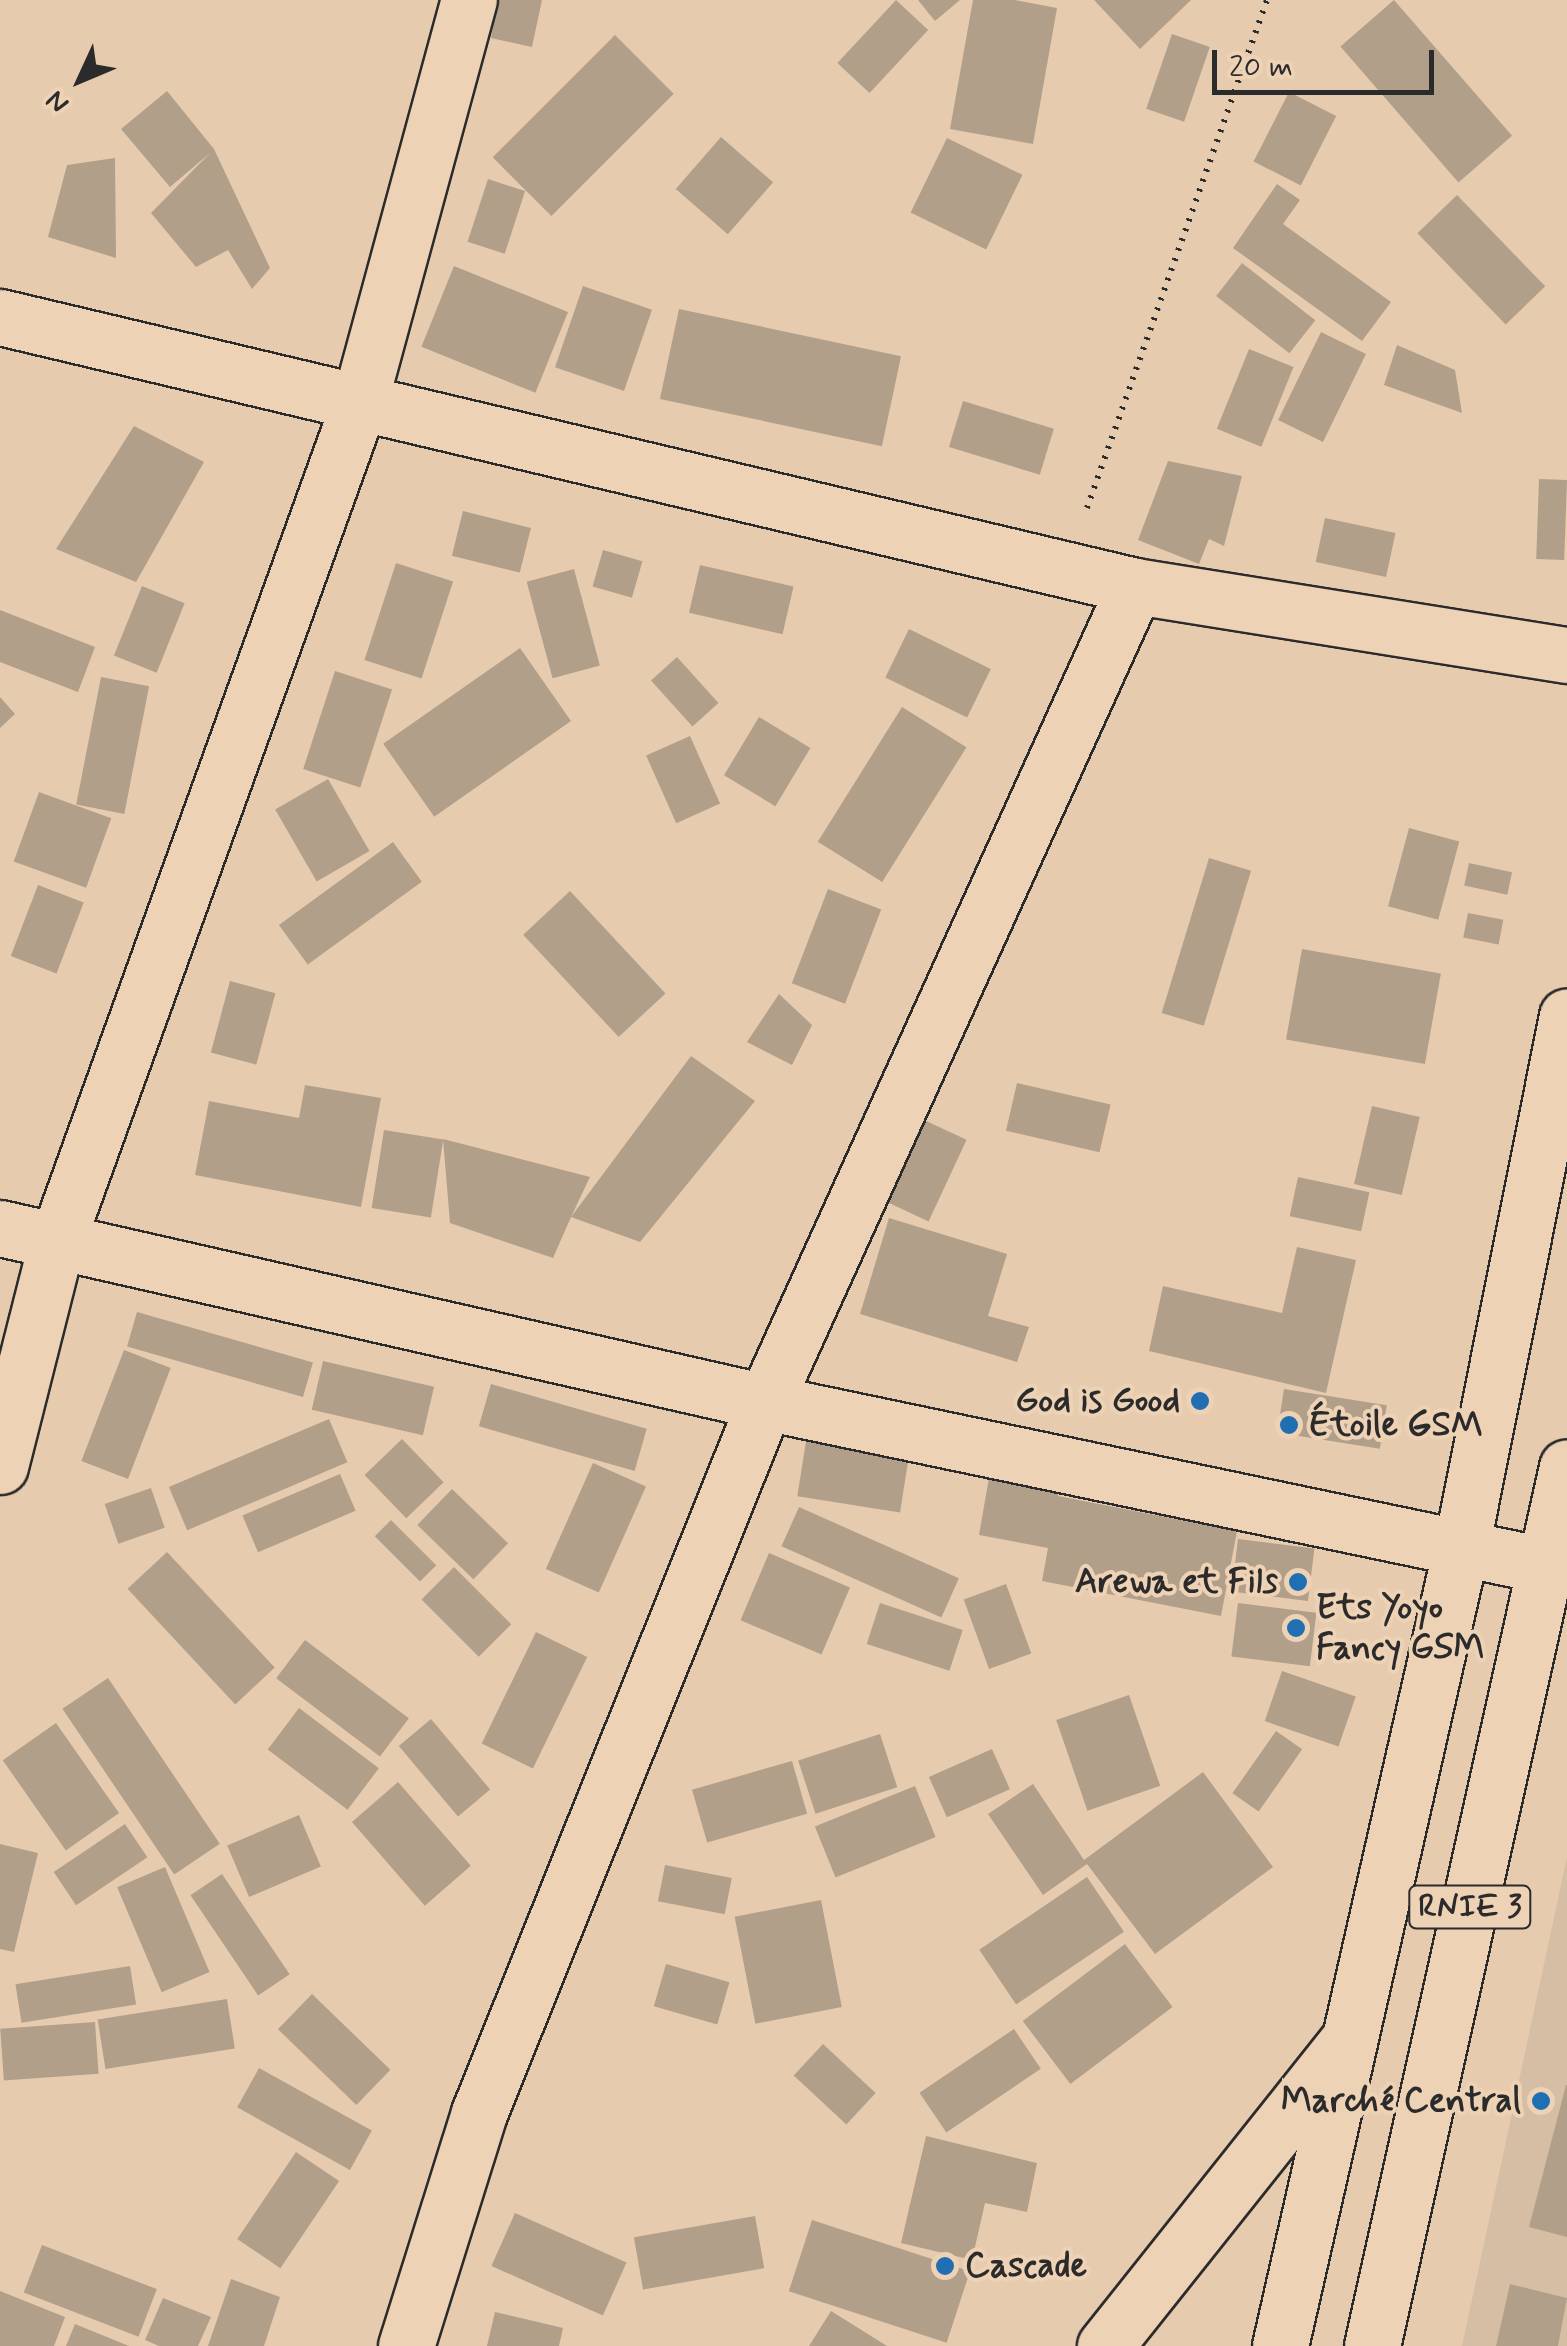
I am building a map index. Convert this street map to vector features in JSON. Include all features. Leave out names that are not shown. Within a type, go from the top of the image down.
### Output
[{"type":"main road","points":[[0,1466],[57,1241],[359,404],[469,0]]},
{"type":"main road","points":[[0,317],[1065,571],[1135,586],[1567,655]]},
{"type":"main road","points":[[406,2346],[479,2112],[765,1402],[1135,586]]},
{"type":"main road","name":"RNIE 3","points":[[1280,2346],[1461,1548],[1567,1016]]},
{"type":"main road","points":[[0,1228],[765,1402],[1557,1568]]},
{"type":"main road","name":"RNIE 3","points":[[1372,2346],[1557,1568],[1567,1468]]},
{"type":"main road","points":[[1105,2346],[1348,2041]]},
{"type":"path","points":[[1065,571],[1266,0]]},
{"type":"shaded area","name":"Marché Central","points":[[1567,1857],[1567,2346],[1462,2346]]},
{"type":"building","points":[[498,0],[542,0],[532,47],[491,38]]},
{"type":"building","points":[[896,0],[928,30],[870,93],[837,63]]},
{"type":"building","points":[[918,0],[960,0],[935,21]]},
{"type":"building","points":[[973,0],[1015,0],[1057,8],[1033,144],[950,129]]},
{"type":"building","points":[[1094,0],[1191,0],[1140,49]]},
{"type":"building","points":[[1394,0],[1512,136],[1459,182],[1340,47]]},
{"type":"building","points":[[1172,34],[1210,47],[1184,122],[1146,109]]},
{"type":"building","points":[[615,35],[674,94],[551,216],[493,157]]},
{"type":"building","points":[[167,91],[214,149],[270,268],[252,289],[228,250],[196,267],[151,213],[210,153],[170,187],[121,129]]},
{"type":"building","points":[[1289,92],[1336,116],[1301,186],[1254,161]]},
{"type":"building","points":[[721,137],[773,182],[728,234],[676,189]]},
{"type":"building","points":[[947,138],[1022,175],[986,249],[911,213]]},
{"type":"building","points":[[115,158],[116,258],[48,237],[67,165]]},
{"type":"building","points":[[488,179],[525,191],[505,254],[468,242]]},
{"type":"building","points":[[1277,184],[1300,200],[1283,224],[1391,302],[1362,341],[1233,248]]},
{"type":"building","points":[[1457,195],[1545,286],[1506,325],[1417,233]]},
{"type":"building","points":[[1242,263],[1315,320],[1289,353],[1216,296]]},
{"type":"building","points":[[454,266],[568,312],[535,393],[421,347]]},
{"type":"building","points":[[583,286],[652,310],[624,391],[555,367]]},
{"type":"building","points":[[679,309],[901,356],[882,446],[660,399]]},
{"type":"building","points":[[1321,332],[1366,354],[1323,442],[1278,420]]},
{"type":"building","points":[[1397,345],[1455,370],[1462,413],[1384,385]]},
{"type":"building","points":[[1249,349],[1294,367],[1261,447],[1217,429]]},
{"type":"building","points":[[963,401],[1054,429],[1040,475],[949,447]]},
{"type":"building","points":[[134,426],[204,462],[136,582],[56,549]]},
{"type":"building","points":[[1168,461],[1242,476],[1224,546],[1209,539],[1199,564],[1138,540]]},
{"type":"building","points":[[1539,479],[1567,480],[1564,560],[1536,559]]},
{"type":"building","points":[[463,511],[531,528],[520,573],[452,556]]},
{"type":"building","points":[[1325,518],[1395,533],[1386,577],[1316,562]]},
{"type":"building","points":[[603,550],[642,561],[632,598],[593,587]]},
{"type":"building","points":[[396,563],[453,582],[422,679],[364,660]]},
{"type":"building","points":[[700,565],[794,587],[783,634],[689,613]]},
{"type":"building","points":[[574,569],[600,666],[553,678],[527,582]]},
{"type":"building","points":[[142,586],[185,603],[157,673],[114,656]]},
{"type":"building","points":[[0,610],[95,647],[78,692],[0,662]]},
{"type":"building","points":[[909,629],[991,669],[967,717],[885,678]]},
{"type":"building","points":[[520,648],[571,721],[434,817],[383,744]]},
{"type":"building","points":[[677,657],[718,703],[692,726],[651,680]]},
{"type":"building","points":[[335,671],[392,690],[360,787],[303,769]]},
{"type":"building","points":[[101,677],[149,686],[124,814],[76,805]]},
{"type":"building","points":[[0,697],[15,714],[0,728]]},
{"type":"building","points":[[902,707],[966,747],[882,882],[818,842]]},
{"type":"building","points":[[759,717],[810,748],[775,806],[724,775]]},
{"type":"building","points":[[690,736],[720,804],[676,823],[646,756]]},
{"type":"building","points":[[328,779],[370,851],[317,881],[275,810]]},
{"type":"building","points":[[39,792],[111,818],[86,888],[14,862]]},
{"type":"building","points":[[1409,828],[1459,841],[1438,920],[1388,906]]},
{"type":"building","points":[[393,842],[422,882],[308,965],[279,925]]},
{"type":"building","points":[[1209,858],[1251,871],[1204,1026],[1162,1013]]},
{"type":"building","points":[[1469,863],[1512,872],[1507,895],[1464,885]]},
{"type":"building","points":[[38,885],[84,903],[57,974],[11,956]]},
{"type":"building","points":[[828,889],[881,909],[845,1004],[792,983]]},
{"type":"building","points":[[570,891],[665,993],[619,1037],[523,935]]},
{"type":"building","points":[[1468,913],[1503,920],[1499,944],[1463,938]]},
{"type":"building","points":[[1302,949],[1441,973],[1425,1064],[1286,1040]]},
{"type":"building","points":[[230,981],[275,993],[256,1065],[211,1052]]},
{"type":"building","points":[[779,994],[812,1025],[792,1065],[747,1042]]},
{"type":"building","points":[[691,1056],[755,1101],[640,1242],[571,1217]]},
{"type":"building","points":[[1017,1083],[1111,1105],[1100,1152],[1006,1131]]},
{"type":"building","points":[[305,1085],[381,1098],[361,1207],[195,1175],[209,1101],[299,1118]]},
{"type":"building","points":[[1372,1106],[1420,1117],[1402,1195],[1354,1184]]},
{"type":"building","points":[[924,1120],[967,1140],[929,1221],[886,1202]]},
{"type":"building","points":[[384,1130],[443,1139],[431,1217],[372,1208]]},
{"type":"building","points":[[443,1139],[590,1177],[553,1258],[450,1223]]},
{"type":"building","points":[[1298,1177],[1369,1192],[1361,1231],[1290,1216]]},
{"type":"building","points":[[889,1218],[1007,1254],[988,1316],[1029,1327],[1017,1362],[860,1314]]},
{"type":"building","points":[[1297,1247],[1356,1260],[1326,1393],[1149,1351],[1163,1286],[1282,1313]]},
{"type":"building","points":[[137,1312],[313,1362],[303,1397],[127,1347]]},
{"type":"building","points":[[124,1350],[171,1368],[128,1479],[81,1461]]},
{"type":"building","points":[[323,1361],[434,1387],[423,1435],[312,1410]]},
{"type":"building","points":[[491,1384],[647,1429],[635,1471],[479,1426]]},
{"type":"building","points":[[1284,1389],[1387,1405],[1380,1449],[1277,1432]]},
{"type":"building","points":[[329,1419],[347,1462],[187,1530],[169,1487]]},
{"type":"building","points":[[807,1435],[910,1451],[900,1513],[797,1496]]},
{"type":"building","points":[[402,1439],[444,1482],[406,1518],[365,1475]]},
{"type":"building","points":[[593,1463],[646,1487],[599,1593],[546,1569]]},
{"type":"building","points":[[991,1466],[1061,1479],[1058,1496],[1237,1531],[1221,1616],[1042,1581],[1048,1548],[979,1535]]},
{"type":"building","points":[[340,1474],[356,1511],[258,1552],[242,1515]]},
{"type":"building","points":[[151,1488],[165,1528],[118,1544],[105,1504]]},
{"type":"building","points":[[452,1489],[508,1543],[473,1579],[417,1525]]},
{"type":"building","points":[[799,1507],[959,1578],[941,1617],[782,1546]]},
{"type":"building","points":[[391,1520],[436,1565],[420,1582],[375,1536]]},
{"type":"building","points":[[1238,1539],[1314,1548],[1308,1601],[1232,1592]]},
{"type":"building","points":[[167,1552],[275,1668],[235,1704],[128,1589]]},
{"type":"building","points":[[769,1553],[850,1587],[821,1655],[740,1620]]},
{"type":"building","points":[[454,1567],[511,1624],[479,1657],[421,1600]]},
{"type":"building","points":[[1006,1584],[1031,1654],[989,1669],[964,1599]]},
{"type":"building","points":[[880,1603],[963,1630],[949,1671],[867,1644]]},
{"type":"building","points":[[1238,1603],[1316,1613],[1310,1666],[1231,1657]]},
{"type":"building","points":[[536,1632],[587,1657],[533,1768],[482,1743]]},
{"type":"building","points":[[305,1640],[409,1718],[380,1757],[276,1678]]},
{"type":"building","points":[[1282,1671],[1356,1696],[1338,1747],[1265,1721]]},
{"type":"building","points":[[108,1678],[220,1844],[174,1875],[62,1709]]},
{"type":"building","points":[[1129,1695],[1160,1786],[1087,1811],[1056,1720]]},
{"type":"building","points":[[299,1708],[379,1768],[348,1810],[268,1750]]},
{"type":"building","points":[[431,1719],[490,1789],[458,1816],[399,1746]]},
{"type":"building","points":[[56,1723],[119,1813],[66,1850],[3,1760]]},
{"type":"building","points":[[1276,1731],[1302,1749],[1259,1812],[1232,1793]]},
{"type":"building","points":[[880,1734],[897,1787],[816,1814],[798,1761]]},
{"type":"building","points":[[992,1749],[1010,1789],[947,1817],[929,1777]]},
{"type":"building","points":[[792,1761],[807,1814],[707,1843],[692,1790]]},
{"type":"building","points":[[1203,1772],[1273,1867],[1155,1954],[1087,1864],[1043,1895],[988,1814],[1033,1784],[1084,1860]]},
{"type":"building","points":[[398,1782],[471,1866],[425,1906],[352,1822]]},
{"type":"building","points":[[915,1786],[936,1837],[835,1877],[815,1826]]},
{"type":"building","points":[[299,1815],[321,1867],[249,1897],[227,1845]]},
{"type":"building","points":[[125,1824],[147,1857],[76,1905],[54,1872]]},
{"type":"building","points":[[0,1844],[38,1853],[14,1952],[0,1949]]},
{"type":"building","points":[[665,1865],[732,1878],[725,1914],[658,1901]]},
{"type":"building","points":[[165,1867],[210,1972],[162,1992],[117,1887]]},
{"type":"building","points":[[222,1874],[290,1974],[258,1996],[190,1895]]},
{"type":"building","points":[[1087,1877],[1124,1932],[1016,2004],[979,1950]]},
{"type":"building","points":[[821,1900],[842,2007],[755,2024],[735,1917]]},
{"type":"building","points":[[1125,1944],[1173,2007],[1070,2084],[1023,2021]]},
{"type":"building","points":[[666,1964],[729,1982],[717,2024],[654,2006]]},
{"type":"building","points":[[130,1966],[136,2005],[22,2023],[15,1984]]},
{"type":"building","points":[[312,1994],[390,2070],[356,2105],[278,2029]]},
{"type":"building","points":[[227,1999],[235,2048],[105,2069],[98,2019]]},
{"type":"building","points":[[95,2022],[99,2074],[4,2081],[0,2029]]},
{"type":"building","points":[[1014,2029],[1041,2069],[946,2133],[919,2093]]},
{"type":"building","points":[[823,2044],[876,2093],[846,2125],[794,2075]]},
{"type":"building","points":[[259,2068],[372,2131],[350,2170],[237,2107]]},
{"type":"building","points":[[1567,2085],[1567,2237],[1529,2227]]},
{"type":"building","points":[[926,2136],[1037,2163],[1027,2212],[985,2203],[972,2260],[901,2243]]},
{"type":"building","points":[[296,2152],[339,2181],[280,2268],[237,2239]]},
{"type":"building","points":[[515,2213],[626,2263],[603,2316],[491,2266]]},
{"type":"building","points":[[755,2216],[764,2268],[643,2290],[634,2237]]},
{"type":"building","points":[[812,2220],[970,2271],[947,2343],[789,2291]]},
{"type":"building","points":[[42,2245],[157,2289],[139,2337],[24,2293]]},
{"type":"building","points":[[231,2279],[280,2297],[264,2346],[208,2346]]},
{"type":"building","points":[[1510,2284],[1567,2298],[1558,2346],[1496,2346]]},
{"type":"building","points":[[0,2291],[65,2317],[54,2346],[0,2346]]},
{"type":"building","points":[[163,2298],[211,2317],[198,2346],[159,2346],[145,2340]]},
{"type":"building","points":[[831,2311],[887,2346],[809,2346]]},
{"type":"building","points":[[495,2312],[563,2328],[559,2346],[487,2346]]},
{"type":"building","points":[[75,2324],[129,2346],[66,2346]]},
{"type":"place","name":"God is Good","points":[[1200,1401]]},
{"type":"place","name":"Étoile GSM","points":[[1289,1425]]},
{"type":"place","name":"Arewa et Fils","points":[[1298,1582]]},
{"type":"place","name":"Ets Yoyo Fancy GSM","points":[[1296,1628]]},
{"type":"place","name":"Marché Central","points":[[1541,2101]]},
{"type":"place","name":"Cascade","points":[[945,2266]]}]
